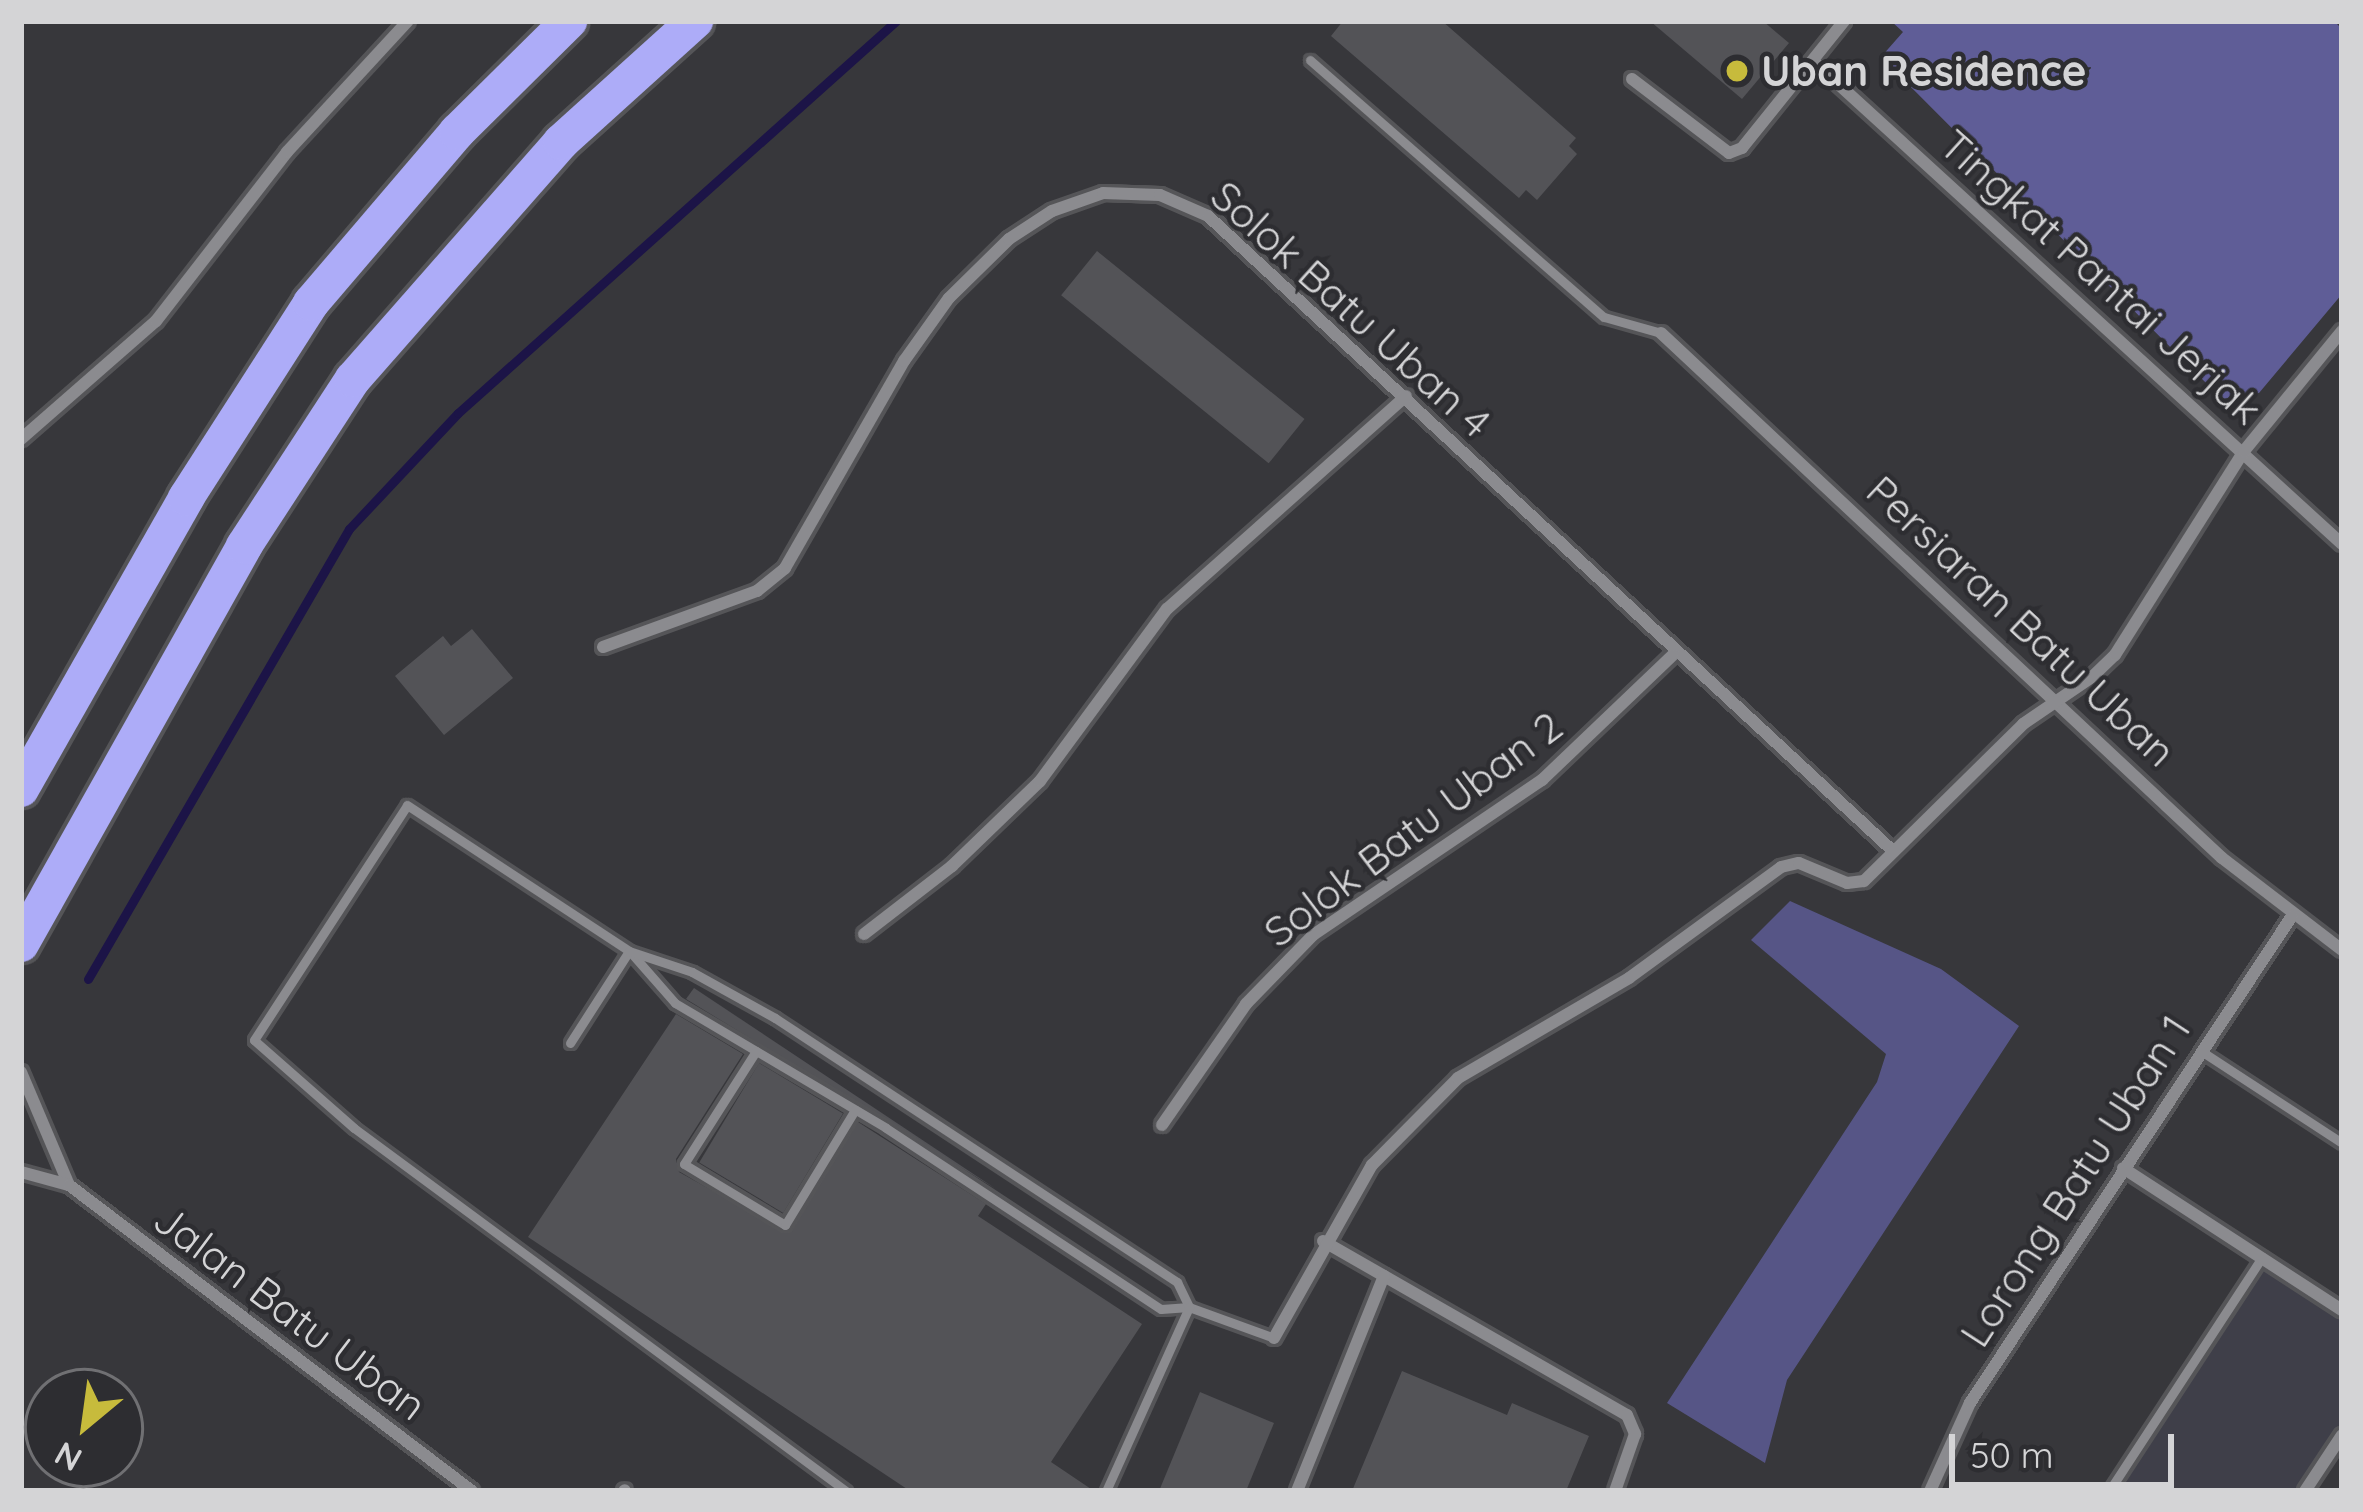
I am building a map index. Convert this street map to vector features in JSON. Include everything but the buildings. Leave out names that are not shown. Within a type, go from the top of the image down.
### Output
[{"type":"highway","points":[[21,789],[186,498],[311,303],[457,132],[569,21]]},
{"type":"highway","points":[[21,944],[244,546],[353,379],[561,142],[695,21]]},
{"type":"street","points":[[21,439],[156,321],[287,152],[408,21]]},
{"type":"street","points":[[1632,79],[1729,153],[1844,21]]},
{"type":"street","name":"Tingkat Pantai Jerjak","points":[[1813,61],[2342,544]]},
{"type":"street","name":"Solok Batu Uban 4","points":[[603,646],[757,590],[785,568],[949,298],[1009,239],[1052,211],[1103,193],[1160,195],[1208,216],[1406,396],[1672,655],[1894,852]]},
{"type":"street","points":[[1274,1338],[1323,1240],[1372,1165],[1458,1078],[1629,978],[1781,867],[1799,863],[1847,884],[1864,880],[1999,746],[2115,655],[2245,451],[2342,331]]},
{"type":"street","name":"Persiaran Batu Uban","points":[[1660,333],[2292,916],[2342,950]]},
{"type":"street","points":[[864,934],[1026,796],[1167,609],[1406,396]]},
{"type":"street","name":"Solok Batu Uban 2","points":[[1162,1125],[1246,1004],[1313,935],[1542,780],[1672,655]]},
{"type":"street","name":"Lorong Batu Uban 1","points":[[1930,1491],[1970,1403],[2198,1049],[2292,916]]},
{"type":"street","name":"Jalan Batu Uban","points":[[21,1072],[69,1185]]},
{"type":"street","points":[[2123,1168],[2342,1310]]},
{"type":"street","name":"Jalan Batu Uban","points":[[21,1172],[69,1185],[472,1491]]},
{"type":"street","points":[[1323,1240],[1627,1415],[1634,1444],[1615,1491]]},
{"type":"street","points":[[1297,1491],[1384,1276]]},
{"type":"street","points":[[2305,1491],[2342,1436]]},
{"type":"lane","points":[[1310,60],[1604,317],[1660,333]]},
{"type":"lane","points":[[846,1491],[354,1128],[254,1040],[407,806],[629,951],[692,973],[775,1018],[1177,1282],[1189,1307],[1106,1491]]},
{"type":"lane","points":[[570,1043],[629,951]]},
{"type":"lane","points":[[629,951],[674,1003],[856,1111],[1161,1309],[1189,1307],[1274,1338]]},
{"type":"lane","points":[[2198,1049],[2342,1143]]},
{"type":"lane","points":[[756,1051],[684,1165],[785,1225],[856,1111]]},
{"type":"lane","points":[[2109,1491],[2262,1257]]},
{"type":"shaded area","points":[[1891,21],[2334,21],[2342,29],[2342,294],[2259,393],[2222,399],[1881,57],[1903,32]]},
{"type":"shaded area","points":[[1790,901],[1941,969],[2019,1026],[1787,1380],[1765,1463],[1667,1403],[1877,1082],[1886,1054],[1751,940]]},
{"type":"shaded area","points":[[2262,1257],[2342,1310],[2342,1435],[2305,1491],[2109,1491]]},
{"type":"waterway","points":[[88,979],[349,529],[458,413],[896,21]]},
{"type":"place","name":"Uban Residence","points":[[1737,71]]}]
